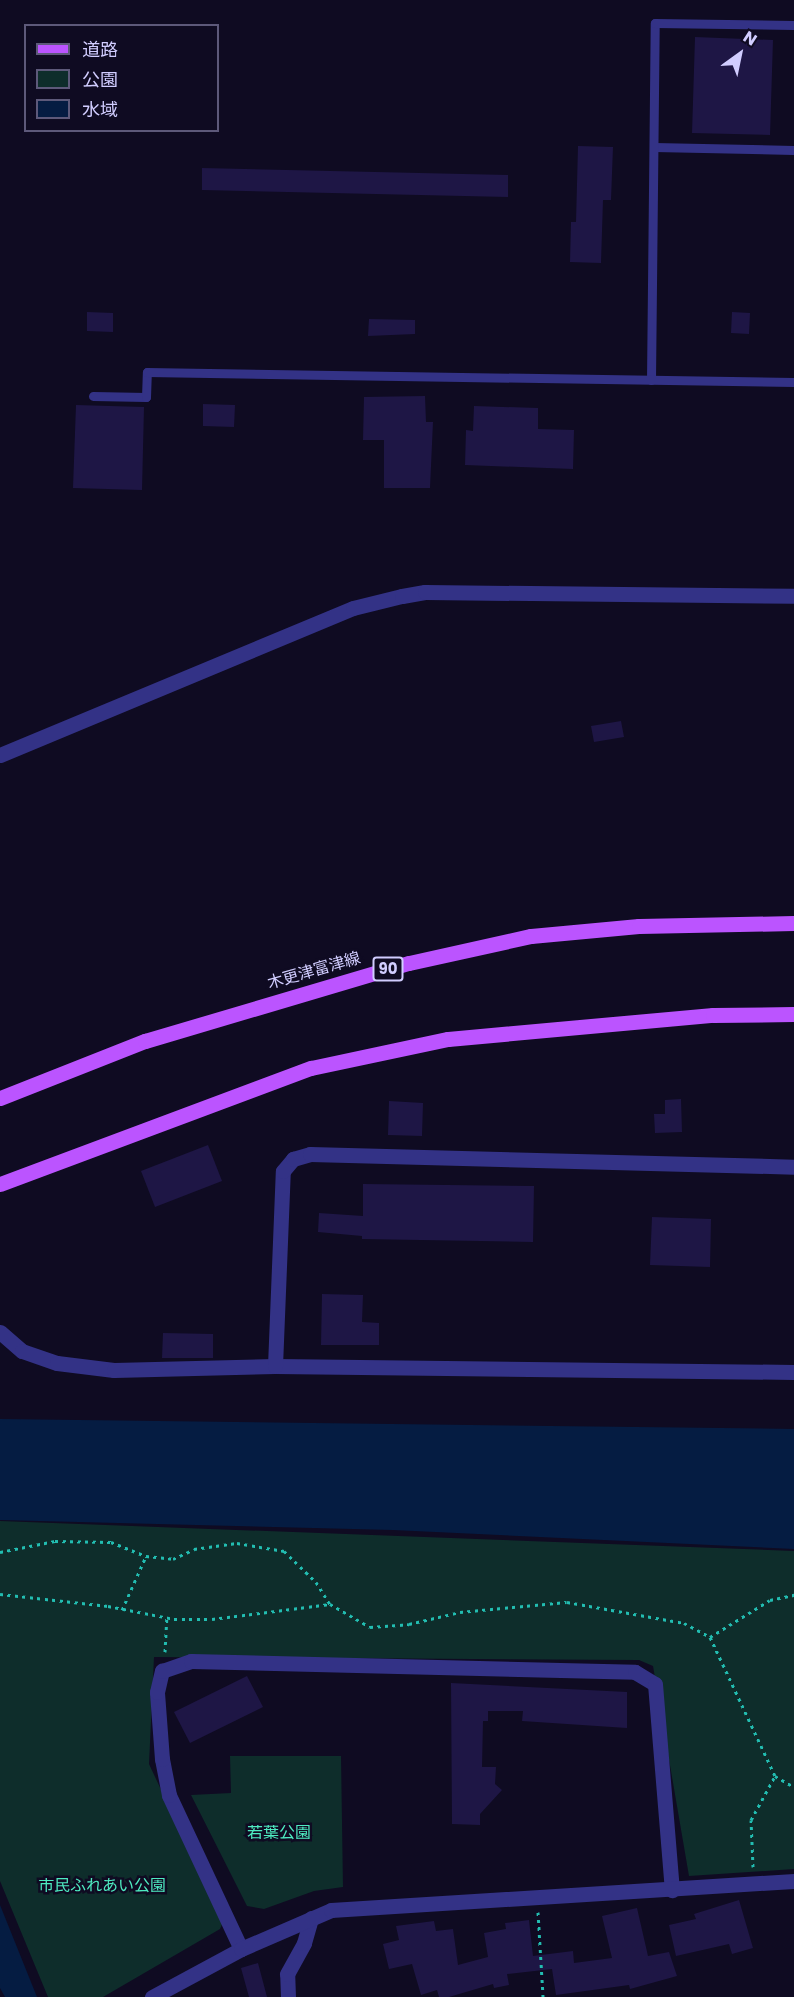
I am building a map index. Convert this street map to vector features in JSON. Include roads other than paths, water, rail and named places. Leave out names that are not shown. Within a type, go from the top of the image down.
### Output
[{"type":"main road","name":"木更津富津線","points":[[0,1098],[155,1037],[409,963],[531,936],[639,926],[794,923]]},
{"type":"main road","points":[[0,1184],[311,1068],[448,1039],[713,1015],[794,1014]]},
{"type":"street","points":[[0,755],[353,608],[402,596],[425,592],[794,596]]},
{"type":"street","points":[[275,1366],[281,1190],[283,1171],[293,1159],[310,1154],[794,1167]]},
{"type":"street","points":[[0,1332],[31,1354],[57,1363],[114,1370],[275,1366],[794,1372]]},
{"type":"street","points":[[241,1949],[169,1795],[158,1725],[157,1692],[162,1671],[191,1661],[635,1672],[656,1684],[672,1890]]},
{"type":"street","points":[[152,1997],[241,1949],[331,1910],[794,1881]]},
{"type":"street","points":[[288,1997],[287,1974],[304,1943],[311,1918]]},
{"type":"lane","points":[[651,380],[655,22],[794,25]]},
{"type":"lane","points":[[654,147],[794,150]]},
{"type":"lane","points":[[93,396],[146,397],[147,372],[794,382]]},
{"type":"water","points":[[0,1419],[794,1429],[794,1549],[393,1530],[0,1520]]},
{"type":"water","points":[[0,1905],[37,1997],[5,1997],[0,1988]]},
{"type":"park label","name":"若葉公園","points":[[279,1833]]},
{"type":"park label","name":"市民ふれあい公園","points":[[102,1886]]}]
